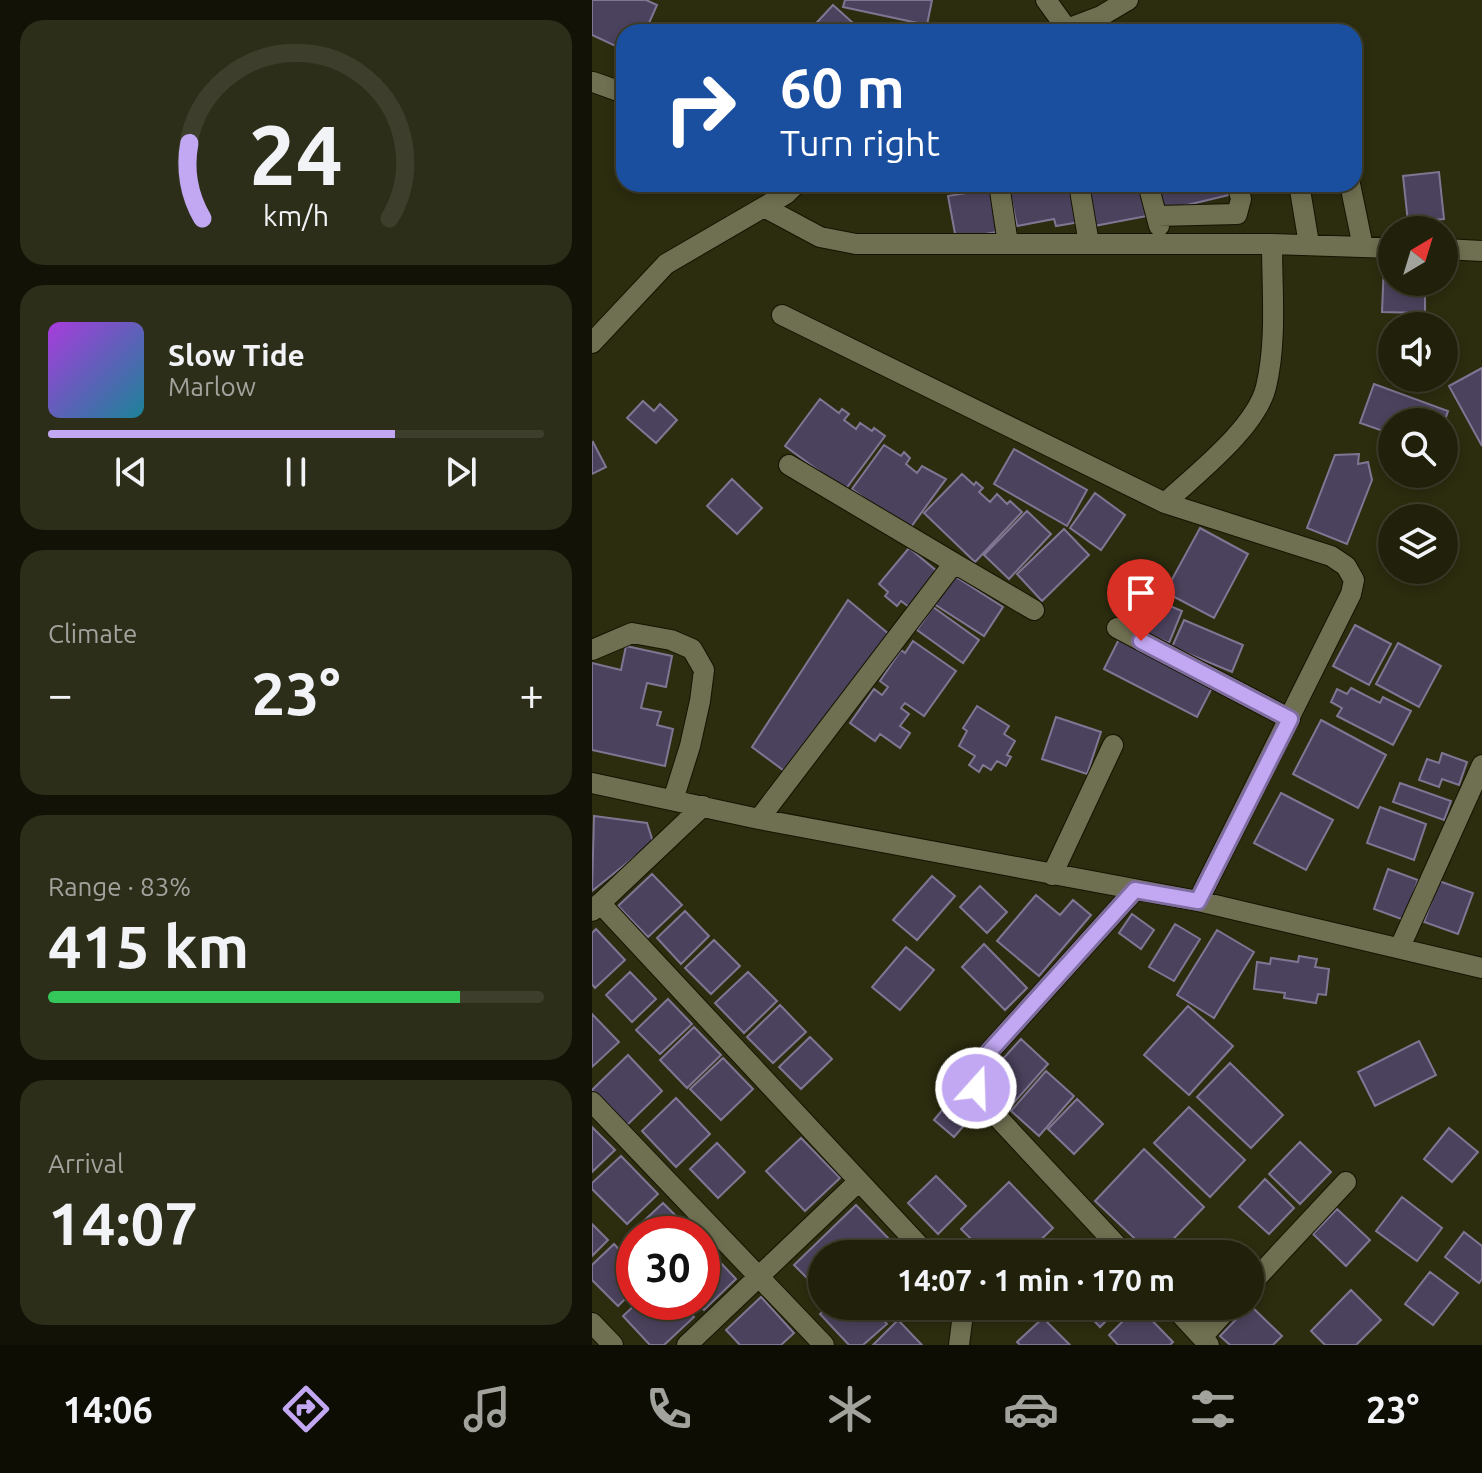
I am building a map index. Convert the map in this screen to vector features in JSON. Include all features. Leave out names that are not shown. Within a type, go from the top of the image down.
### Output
[{"type":"street","points":[[1046,0],[1060,24]]},
{"type":"street","points":[[1104,24],[1128,0]]},
{"type":"street","points":[[592,87],[616,92]]},
{"type":"street","points":[[592,343],[666,264],[788,192]]},
{"type":"street","points":[[1000,192],[1008,244]]},
{"type":"street","points":[[1080,192],[1089,244]]},
{"type":"street","points":[[1150,192],[1163,244]]},
{"type":"street","points":[[1157,216],[1237,214],[1241,199],[1239,192]]},
{"type":"street","points":[[1300,192],[1309,244]]},
{"type":"street","points":[[1352,192],[1363,247]]},
{"type":"street","points":[[764,207],[820,237],[856,244],[1309,244],[1378,248]]},
{"type":"street","points":[[1165,503],[1246,424],[1266,389],[1271,351],[1272,244]]},
{"type":"street","points":[[1458,250],[1482,251]]},
{"type":"street","points":[[782,315],[1165,503],[1331,556],[1346,566],[1354,580],[1351,594],[1198,901]]},
{"type":"street","points":[[789,465],[1034,610]]},
{"type":"street","points":[[759,819],[954,563]]},
{"type":"street","points":[[1117,628],[1290,719]]},
{"type":"street","points":[[592,650],[632,633],[671,640],[692,649],[704,670],[690,746],[673,800]]},
{"type":"street","points":[[1052,875],[1113,745]]},
{"type":"street","points":[[1400,947],[1482,765]]},
{"type":"street","points":[[592,783],[759,819],[1198,901],[1482,968]]},
{"type":"street","points":[[703,806],[596,907],[914,1240]]},
{"type":"street","points":[[1112,1240],[988,1107],[976,1088],[977,1071],[989,1052],[1135,890]]},
{"type":"street","points":[[592,1102],[824,1345]]},
{"type":"street","points":[[687,1345],[859,1181]]},
{"type":"street","points":[[1264,1270],[1346,1182]]},
{"type":"street","points":[[959,1345],[962,1320]]},
{"type":"street","points":[[1186,1320],[1206,1341],[1220,1320]]},
{"type":"street","points":[[592,1323],[613,1345]]},
{"type":"building","points":[[592,0],[646,0],[657,5],[649,24],[616,24],[616,46],[592,35]]},
{"type":"building","points":[[845,0],[932,0],[927,24],[843,7]]},
{"type":"building","points":[[833,5],[854,24],[815,24]]},
{"type":"building","points":[[1439,172],[1444,216],[1407,216],[1403,176]]},
{"type":"building","points":[[990,192],[997,232],[956,239],[948,196]]},
{"type":"building","points":[[1010,192],[1074,192],[1080,222],[1056,226],[1054,219],[1017,226]]},
{"type":"building","points":[[1088,192],[1142,192],[1147,216],[1094,226]]},
{"type":"building","points":[[1157,192],[1233,194],[1162,211]]},
{"type":"building","points":[[1383,296],[1425,296],[1425,312],[1382,312]]},
{"type":"building","points":[[1482,368],[1482,446],[1452,392],[1458,392],[1458,381]]},
{"type":"building","points":[[1374,384],[1378,385],[1378,392],[1396,392],[1440,408],[1378,408],[1378,429],[1360,423]]},
{"type":"building","points":[[820,399],[839,413],[842,409],[849,414],[844,420],[856,429],[860,423],[885,436],[845,490],[785,446]]},
{"type":"building","points":[[643,401],[654,411],[660,404],[677,420],[656,443],[627,418]]},
{"type":"building","points":[[592,443],[606,467],[592,474]]},
{"type":"building","points":[[884,445],[901,456],[904,452],[910,458],[906,464],[917,473],[922,466],[946,479],[908,531],[852,489]]},
{"type":"building","points":[[1014,449],[1087,490],[1067,526],[994,484]]},
{"type":"building","points":[[1359,454],[1358,464],[1368,462],[1372,480],[1347,544],[1307,528],[1335,455]]},
{"type":"building","points":[[962,474],[974,485],[976,482],[983,488],[979,492],[990,502],[997,494],[1022,512],[975,562],[924,513]]},
{"type":"building","points":[[732,479],[762,508],[737,534],[707,506]]},
{"type":"building","points":[[1095,493],[1125,515],[1101,550],[1070,528]]},
{"type":"building","points":[[1027,511],[1051,534],[1009,579],[984,555]]},
{"type":"building","points":[[1200,528],[1248,554],[1214,618],[1165,592]]},
{"type":"building","points":[[1064,529],[1089,555],[1042,601],[1017,574]]},
{"type":"building","points":[[909,548],[938,572],[909,607],[901,601],[897,606],[885,596],[888,592],[879,584]]},
{"type":"building","points":[[953,575],[1003,607],[984,636],[934,604]]},
{"type":"building","points":[[1130,589],[1182,611],[1169,643],[1118,621]]},
{"type":"building","points":[[848,600],[890,635],[787,773],[752,747]]},
{"type":"building","points":[[933,607],[979,640],[963,663],[917,630]]},
{"type":"building","points":[[1184,620],[1243,645],[1232,672],[1172,647]]},
{"type":"building","points":[[1355,625],[1391,644],[1369,685],[1333,666]]},
{"type":"building","points":[[1120,637],[1213,686],[1197,717],[1104,669]]},
{"type":"building","points":[[913,641],[956,671],[924,716],[905,703],[901,708],[909,714],[900,726],[910,733],[900,748],[880,734],[875,741],[850,723],[874,689],[882,695],[888,687],[880,681],[901,650],[905,653]]},
{"type":"building","points":[[1398,643],[1441,666],[1419,707],[1376,684]]},
{"type":"building","points":[[626,646],[672,656],[666,687],[647,683],[641,708],[661,712],[657,725],[673,729],[665,766],[592,750],[592,663],[621,670]]},
{"type":"building","points":[[1351,688],[1380,703],[1383,697],[1411,711],[1393,745],[1337,716],[1342,708],[1331,702],[1337,689],[1347,694]]},
{"type":"building","points":[[977,706],[1009,726],[1004,734],[1015,741],[1007,755],[1011,757],[1006,766],[997,761],[991,770],[983,765],[979,772],[969,765],[975,756],[959,746],[967,731],[963,728]]},
{"type":"building","points":[[1056,717],[1101,732],[1087,774],[1042,759]]},
{"type":"building","points":[[1321,720],[1386,755],[1358,808],[1293,774]]},
{"type":"building","points":[[1442,753],[1467,762],[1459,785],[1442,779],[1439,787],[1419,780],[1427,759],[1439,763]]},
{"type":"building","points":[[1400,783],[1451,801],[1444,820],[1393,802]]},
{"type":"building","points":[[1281,793],[1333,820],[1306,870],[1254,843]]},
{"type":"building","points":[[1380,807],[1426,824],[1414,860],[1367,843]]},
{"type":"building","points":[[594,816],[647,823],[653,842],[592,891]]},
{"type":"building","points":[[1388,869],[1418,880],[1404,920],[1374,909]]},
{"type":"building","points":[[652,874],[682,905],[648,937],[618,906]]},
{"type":"building","points":[[932,876],[955,896],[917,940],[893,920]]},
{"type":"building","points":[[1439,881],[1473,893],[1458,934],[1424,922]]},
{"type":"building","points":[[980,886],[1007,912],[987,933],[960,907]]},
{"type":"building","points":[[1036,895],[1060,915],[1073,900],[1091,915],[1039,976],[997,941]]},
{"type":"building","points":[[685,911],[709,936],[681,964],[657,938]]},
{"type":"building","points":[[1132,914],[1154,930],[1141,949],[1119,933]]},
{"type":"building","points":[[1175,924],[1200,939],[1174,981],[1149,967]]},
{"type":"building","points":[[596,929],[625,960],[595,988],[592,984],[592,933]]},
{"type":"building","points":[[1217,930],[1254,952],[1214,1018],[1177,995]]},
{"type":"building","points":[[714,940],[740,966],[711,994],[685,968]]},
{"type":"building","points":[[984,944],[1027,988],[1005,1010],[962,967]]},
{"type":"building","points":[[906,947],[934,970],[900,1010],[872,987]]},
{"type":"building","points":[[1299,956],[1317,959],[1315,967],[1329,969],[1326,995],[1318,994],[1316,1003],[1284,998],[1285,993],[1254,989],[1257,962],[1270,964],[1271,958],[1298,962]]},
{"type":"building","points":[[630,972],[656,999],[632,1022],[606,995]]},
{"type":"building","points":[[748,972],[777,1001],[744,1033],[715,1003]]},
{"type":"building","points":[[668,999],[692,1024],[660,1054],[636,1030]]},
{"type":"building","points":[[780,1005],[806,1032],[773,1063],[747,1037]]},
{"type":"building","points":[[1188,1006],[1233,1046],[1189,1095],[1144,1055]]},
{"type":"building","points":[[592,1014],[619,1042],[592,1067]]},
{"type":"building","points":[[694,1027],[721,1055],[687,1088],[660,1060]]},
{"type":"building","points":[[810,1037],[832,1059],[801,1089],[779,1067]]},
{"type":"building","points":[[1021,1039],[1048,1064],[1010,1107],[982,1082]]},
{"type":"building","points":[[1419,1041],[1436,1075],[1375,1106],[1358,1072]]},
{"type":"building","points":[[628,1055],[662,1091],[625,1127],[592,1090]]},
{"type":"building","points":[[723,1058],[753,1089],[721,1120],[690,1089]]},
{"type":"building","points":[[1230,1063],[1283,1115],[1251,1148],[1197,1097]]},
{"type":"building","points":[[1046,1071],[1074,1096],[1039,1136],[1011,1111]]},
{"type":"building","points":[[958,1091],[978,1109],[954,1137],[934,1120]]},
{"type":"building","points":[[676,1098],[710,1134],[676,1167],[642,1131]]},
{"type":"building","points":[[1077,1099],[1103,1124],[1074,1154],[1048,1129]]},
{"type":"building","points":[[1189,1107],[1245,1160],[1210,1197],[1154,1143]]},
{"type":"building","points":[[592,1127],[615,1150],[592,1172]]},
{"type":"building","points":[[1449,1128],[1478,1152],[1452,1182],[1424,1159]]},
{"type":"building","points":[[801,1138],[840,1178],[805,1211],[766,1171]]},
{"type":"building","points":[[1300,1142],[1331,1172],[1300,1204],[1269,1174]]},
{"type":"building","points":[[717,1143],[745,1172],[718,1198],[690,1169]]},
{"type":"building","points":[[1144,1149],[1204,1207],[1172,1240],[1136,1240],[1095,1201]]},
{"type":"building","points":[[621,1156],[658,1194],[635,1216],[619,1216],[592,1189],[592,1183]]},
{"type":"building","points":[[936,1176],[966,1206],[938,1234],[908,1203]]},
{"type":"building","points":[[1265,1179],[1294,1208],[1269,1234],[1239,1207]]},
{"type":"building","points":[[1009,1182],[1053,1228],[1041,1240],[972,1240],[961,1229]]},
{"type":"building","points":[[1402,1197],[1442,1228],[1417,1261],[1376,1231]]},
{"type":"building","points":[[663,1203],[676,1216],[649,1216]]},
{"type":"building","points":[[856,1205],[889,1239],[888,1240],[820,1240]]},
{"type":"building","points":[[1337,1209],[1370,1240],[1346,1266],[1313,1234]]},
{"type":"building","points":[[592,1224],[608,1240],[592,1256]]},
{"type":"building","points":[[1464,1232],[1482,1246],[1482,1279],[1479,1283],[1445,1257]]},
{"type":"building","points":[[614,1244],[616,1246],[616,1304],[592,1280],[592,1265]]},
{"type":"building","points":[[808,1251],[808,1279],[794,1265]]},
{"type":"building","points":[[720,1262],[736,1279],[720,1294]]},
{"type":"building","points":[[1430,1272],[1458,1293],[1433,1325],[1405,1304]]},
{"type":"building","points":[[1351,1290],[1381,1320],[1356,1345],[1325,1345],[1311,1331]]},
{"type":"building","points":[[761,1297],[794,1333],[781,1345],[740,1345],[726,1330]]},
{"type":"building","points":[[1264,1319],[1282,1336],[1273,1345],[1230,1345],[1220,1336],[1235,1320]]},
{"type":"building","points":[[627,1320],[691,1320],[664,1345],[650,1345]]},
{"type":"building","points":[[826,1320],[883,1320],[887,1324],[863,1345],[849,1345]]},
{"type":"building","points":[[898,1320],[922,1345],[873,1345]]},
{"type":"building","points":[[1041,1320],[1045,1320],[1070,1345],[1020,1345],[1017,1342]]},
{"type":"building","points":[[1093,1320],[1107,1320],[1100,1327]]},
{"type":"building","points":[[1124,1320],[1152,1320],[1173,1342],[1170,1345],[1118,1345],[1109,1335]]},
{"type":"route","points":[[976,1088],[977,1071],[989,1052],[1135,890],[1198,901],[1290,719],[1141,641]]}]
